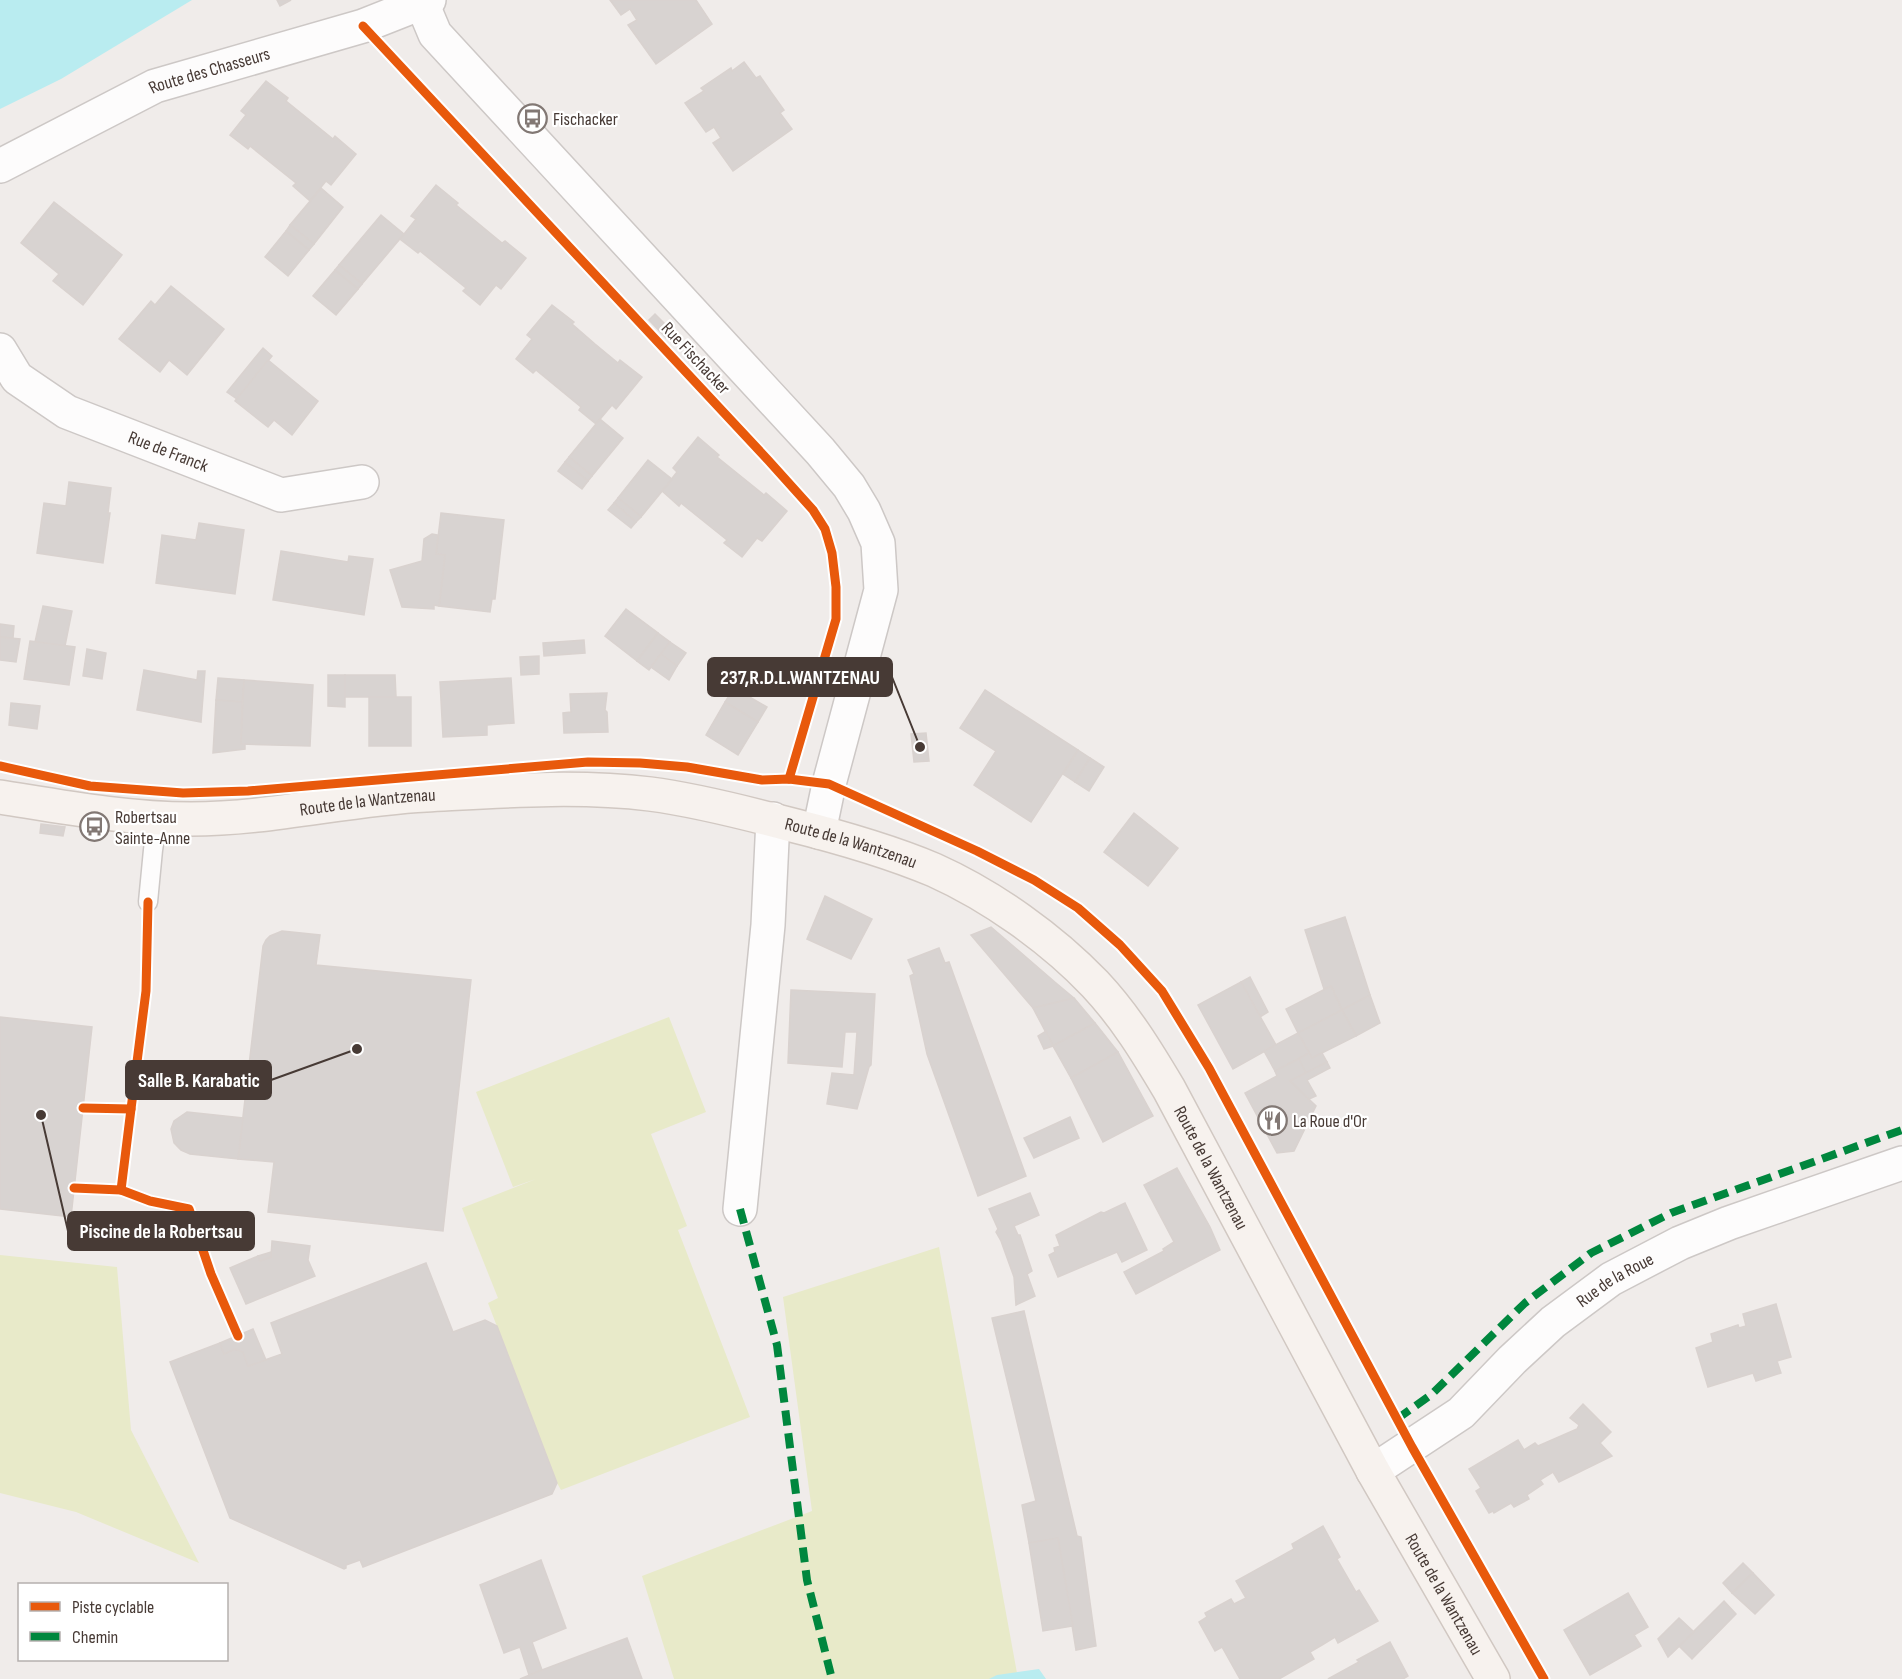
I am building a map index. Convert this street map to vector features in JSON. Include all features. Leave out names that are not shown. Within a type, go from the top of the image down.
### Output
[{"type":"main road","name":"Route de la Wantzenau","points":[[0,797],[124,815],[191,819],[235,817],[421,795],[525,790],[590,790],[650,794],[773,819],[819,832],[934,871],[997,904],[1058,949],[1094,983],[1116,1008],[1145,1048],[1373,1472],[1493,1679]]},
{"type":"street","name":"Route des Chasseurs","points":[[0,166],[155,86],[363,26],[425,2]]},
{"type":"street","name":"Rue Fischacker","points":[[425,2],[435,34],[820,451],[849,486],[864,511],[878,543],[881,590],[819,832]]},
{"type":"street","name":"Rue de Franck","points":[[0,350],[17,378],[67,412],[281,495],[362,482]]},
{"type":"street","name":"Route de la Wantzenau","points":[[740,1209],[768,925],[773,819]]},
{"type":"street","name":"Rue de la Roue","points":[[1373,1472],[1461,1413],[1512,1360],[1553,1322],[1611,1279],[1680,1243],[1729,1223],[1902,1163]]},
{"type":"lane","points":[[148,902],[158,818]]},
{"type":"green space","points":[[669,1017],[706,1112],[651,1134],[687,1226],[678,1230],[750,1417],[561,1490],[488,1303],[498,1298],[462,1208],[536,1179],[513,1187],[476,1092]]},
{"type":"green space","points":[[939,1247],[1017,1673],[1034,1679],[674,1679],[642,1576],[812,1511],[783,1297]]},
{"type":"green space","points":[[0,1255],[117,1267],[131,1430],[199,1563],[76,1512],[0,1493]]},
{"type":"water","points":[[0,0],[192,0],[61,79],[0,109]]},
{"type":"water","points":[[1039,1669],[1046,1679],[989,1679],[997,1675]]},
{"type":"building","points":[[277,0],[291,0],[280,6]]},
{"type":"building","points":[[610,0],[696,0],[712,24],[656,64],[628,25],[637,20],[630,9],[621,15]]},
{"type":"building","points":[[744,62],[756,78],[760,76],[784,110],[780,113],[792,129],[733,171],[713,143],[721,138],[714,127],[706,132],[685,103],[704,91],[701,88]]},
{"type":"building","points":[[266,81],[288,98],[286,101],[333,139],[335,136],[356,154],[331,185],[326,181],[310,201],[293,186],[296,183],[250,146],[248,149],[230,135],[246,115],[241,111]]},
{"type":"building","points":[[436,185],[458,203],[456,205],[502,243],[505,241],[526,258],[501,289],[496,285],[480,305],[463,291],[466,288],[420,251],[418,253],[400,239],[416,219],[411,216]]},
{"type":"building","points":[[321,188],[343,207],[314,244],[290,225]]},
{"type":"building","points":[[54,202],[122,255],[83,305],[53,281],[59,274],[21,243]]},
{"type":"building","points":[[381,215],[404,234],[362,284],[339,265]]},
{"type":"building","points":[[290,225],[314,244],[309,250],[286,231]]},
{"type":"building","points":[[286,231],[309,250],[288,276],[265,257]]},
{"type":"building","points":[[339,265],[362,284],[358,289],[335,270]]},
{"type":"building","points":[[335,270],[358,289],[336,315],[313,296]]},
{"type":"building","points":[[171,286],[224,329],[187,375],[169,360],[160,372],[119,339],[151,301],[155,305]]},
{"type":"building","points":[[552,305],[618,363],[620,360],[642,377],[616,409],[612,405],[596,424],[579,410],[581,407],[536,370],[533,373],[516,359],[532,339],[527,335]]},
{"type":"building","points":[[655,314],[672,331],[666,338],[649,320]]},
{"type":"building","points":[[263,348],[272,356],[237,399],[227,392]]},
{"type":"building","points":[[268,360],[318,401],[292,435],[274,420],[268,427],[235,401]]},
{"type":"building","points":[[600,419],[623,438],[592,476],[569,457]]},
{"type":"building","points":[[698,437],[719,455],[717,457],[787,511],[762,541],[757,538],[742,557],[724,543],[727,540],[681,503],[679,506],[662,491],[677,472],[673,468]]},
{"type":"building","points":[[569,457],[592,476],[588,481],[565,462]]},
{"type":"building","points":[[648,460],[672,479],[641,517],[618,498]]},
{"type":"building","points":[[565,462],[588,481],[582,489],[558,471]]},
{"type":"building","points":[[69,482],[111,488],[103,563],[37,553],[44,503],[66,506]]},
{"type":"building","points":[[618,498],[641,517],[636,522],[614,503]]},
{"type":"building","points":[[614,503],[636,522],[631,528],[608,510]]},
{"type":"building","points":[[441,513],[504,520],[495,599],[492,599],[490,612],[439,606],[445,555],[436,554]]},
{"type":"building","points":[[199,523],[244,530],[235,594],[156,583],[162,535],[196,540]]},
{"type":"building","points":[[432,534],[438,535],[436,554],[445,555],[439,606],[434,605],[434,609],[402,607],[390,570],[422,561],[424,539]]},
{"type":"building","points":[[281,551],[348,562],[349,556],[373,559],[364,615],[273,600]]},
{"type":"building","points":[[43,606],[72,611],[65,646],[35,642]]},
{"type":"building","points":[[626,609],[658,633],[637,661],[605,636]]},
{"type":"building","points":[[0,624],[14,626],[13,638],[0,637]]},
{"type":"building","points":[[658,633],[670,642],[649,670],[637,661]]},
{"type":"building","points":[[0,637],[20,639],[16,662],[0,660]]},
{"type":"building","points":[[584,640],[585,653],[544,656],[543,643]]},
{"type":"building","points":[[30,641],[75,647],[69,685],[24,679]]},
{"type":"building","points":[[670,642],[686,653],[677,666],[661,654]]},
{"type":"building","points":[[87,649],[106,653],[102,679],[83,676]]},
{"type":"building","points":[[661,654],[677,666],[669,680],[651,667]]},
{"type":"building","points":[[539,656],[539,674],[521,675],[520,657]]},
{"type":"building","points":[[144,670],[197,680],[198,671],[205,671],[201,722],[137,710]]},
{"type":"building","points":[[328,675],[345,675],[345,707],[328,706]]},
{"type":"building","points":[[345,675],[395,675],[396,697],[345,697]]},
{"type":"building","points":[[218,678],[244,680],[242,702],[216,700]]},
{"type":"building","points":[[511,678],[514,723],[487,725],[487,735],[443,737],[440,682]]},
{"type":"building","points":[[244,680],[313,685],[310,746],[241,744]]},
{"type":"building","points":[[734,688],[767,707],[758,722],[725,702]]},
{"type":"building","points":[[985,690],[1078,750],[1031,822],[974,785],[996,751],[960,728]]},
{"type":"building","points":[[607,693],[605,710],[608,732],[564,733],[563,713],[571,712],[570,694]]},
{"type":"building","points":[[369,697],[411,697],[411,746],[369,746]]},
{"type":"building","points":[[216,700],[242,702],[241,744],[245,744],[245,749],[213,753]]},
{"type":"building","points":[[725,702],[758,722],[738,755],[706,735]]},
{"type":"building","points":[[11,703],[40,706],[37,729],[9,725]]},
{"type":"building","points":[[926,733],[929,761],[914,762],[911,734]]},
{"type":"building","points":[[1078,750],[1090,758],[1075,782],[1063,774]]},
{"type":"building","points":[[1090,758],[1104,767],[1089,791],[1075,782]]},
{"type":"building","points":[[1134,813],[1178,848],[1148,886],[1104,852]]},
{"type":"building","points":[[41,824],[65,827],[63,836],[40,833]]},
{"type":"building","points":[[825,896],[872,919],[851,959],[807,939]]},
{"type":"building","points":[[1345,917],[1370,995],[1342,1010],[1331,986],[1324,989],[1305,930]]},
{"type":"building","points":[[991,927],[1074,998],[1033,1008],[971,935]]},
{"type":"building","points":[[282,931],[320,935],[316,965],[471,980],[443,1231],[268,1212],[274,1162],[238,1159],[263,946],[270,936]]},
{"type":"building","points":[[939,948],[945,963],[949,962],[1026,1176],[978,1196],[927,1054],[910,976],[914,974],[908,960]]},
{"type":"building","points":[[1250,977],[1268,1012],[1260,1017],[1241,982]]},
{"type":"building","points":[[1241,982],[1276,1045],[1233,1069],[1198,1005]]},
{"type":"building","points":[[1331,986],[1342,1010],[1298,1033],[1286,1009]]},
{"type":"building","points":[[791,990],[875,994],[871,1065],[857,1109],[827,1104],[832,1073],[854,1075],[857,1032],[845,1032],[842,1067],[788,1063]]},
{"type":"building","points":[[1370,995],[1380,1023],[1356,1036],[1342,1010]]},
{"type":"building","points":[[1074,998],[1095,1023],[1053,1046],[1033,1008]]},
{"type":"building","points":[[1342,1010],[1356,1036],[1312,1058],[1298,1033]]},
{"type":"building","points":[[0,1017],[92,1027],[71,1217],[0,1209]]},
{"type":"building","points":[[1095,1023],[1118,1052],[1071,1078],[1053,1046]]},
{"type":"building","points":[[1046,1031],[1053,1046],[1044,1049],[1038,1036]]},
{"type":"building","points":[[1298,1033],[1309,1053],[1275,1071],[1264,1051]]},
{"type":"building","points":[[1118,1052],[1153,1116],[1103,1142],[1071,1078]]},
{"type":"building","points":[[1309,1053],[1312,1058],[1322,1053],[1327,1062],[1306,1073],[1299,1059]]},
{"type":"building","points":[[1299,1059],[1306,1073],[1290,1081],[1316,1106],[1294,1151],[1277,1153],[1245,1093],[1277,1076],[1275,1071]]},
{"type":"building","points":[[1327,1062],[1330,1068],[1307,1080],[1316,1096],[1309,1099],[1290,1081]]},
{"type":"building","points":[[187,1112],[243,1118],[238,1159],[190,1154],[181,1150],[174,1143],[171,1129],[174,1121]]},
{"type":"building","points":[[1070,1117],[1079,1138],[1034,1158],[1024,1138]]},
{"type":"building","points":[[1177,1168],[1210,1227],[1220,1250],[1136,1294],[1124,1272],[1164,1251],[1163,1249],[1174,1242],[1144,1185]]},
{"type":"building","points":[[1030,1193],[1039,1215],[1014,1226],[1020,1235],[1032,1271],[1027,1274],[1035,1296],[1016,1305],[1014,1277],[989,1209]]},
{"type":"building","points":[[1125,1203],[1147,1250],[1122,1262],[1117,1252],[1058,1277],[1049,1255],[1055,1252],[1054,1248],[1060,1246],[1056,1235],[1101,1212],[1104,1213]]},
{"type":"building","points":[[272,1241],[310,1246],[308,1260],[315,1276],[246,1304],[230,1268],[258,1256],[260,1261],[271,1257]]},
{"type":"building","points":[[271,1252],[271,1257],[260,1261],[258,1256]]},
{"type":"building","points":[[426,1263],[453,1332],[485,1320],[497,1326],[557,1483],[552,1494],[363,1567],[360,1560],[346,1565],[344,1569],[230,1518],[170,1362],[220,1343],[224,1354],[235,1349],[243,1352],[248,1366],[282,1354],[271,1323]]},
{"type":"building","points":[[1776,1304],[1791,1357],[1777,1361],[1781,1373],[1756,1381],[1753,1373],[1708,1387],[1696,1348],[1713,1342],[1711,1334],[1738,1325],[1739,1328],[1746,1326],[1743,1314]]},
{"type":"building","points":[[1024,1311],[1077,1536],[1081,1537],[1096,1646],[1076,1650],[1058,1538],[1029,1543],[1022,1505],[1036,1501],[992,1318]]},
{"type":"building","points":[[253,1329],[266,1360],[248,1366],[243,1352],[235,1349],[224,1354],[220,1343]]},
{"type":"building","points":[[1583,1404],[1611,1432],[1600,1443],[1612,1456],[1559,1482],[1553,1472],[1540,1480],[1543,1484],[1527,1495],[1529,1499],[1514,1507],[1511,1503],[1494,1513],[1493,1511],[1489,1513],[1476,1491],[1481,1488],[1469,1469],[1518,1440],[1524,1450],[1535,1443],[1538,1446],[1577,1429],[1579,1425],[1570,1418]]},
{"type":"building","points":[[1323,1526],[1340,1557],[1337,1559],[1356,1592],[1359,1590],[1378,1621],[1338,1643],[1335,1637],[1310,1652],[1314,1659],[1279,1679],[1240,1679],[1222,1647],[1215,1651],[1199,1622],[1207,1617],[1205,1613],[1231,1599],[1234,1604],[1246,1598],[1236,1581],[1294,1549],[1292,1544]]},
{"type":"building","points":[[1058,1538],[1073,1626],[1043,1631],[1029,1543]]},
{"type":"building","points":[[541,1560],[566,1628],[532,1642],[542,1670],[529,1675],[520,1647],[504,1653],[480,1585]]},
{"type":"building","points":[[1743,1563],[1753,1573],[1732,1593],[1723,1583]]},
{"type":"building","points":[[1753,1573],[1774,1595],[1755,1614],[1732,1593]]},
{"type":"building","points":[[1628,1593],[1648,1627],[1634,1635],[1641,1646],[1590,1675],[1564,1630]]},
{"type":"building","points":[[1724,1601],[1736,1614],[1692,1659],[1679,1646]]},
{"type":"building","points":[[1679,1618],[1694,1632],[1668,1657],[1658,1639]]},
{"type":"building","points":[[627,1638],[642,1679],[520,1679],[542,1670]]},
{"type":"building","points":[[1390,1642],[1408,1676],[1403,1679],[1328,1679],[1359,1662],[1357,1660]]},
{"type":"marked path","points":[[1397,1419],[1432,1394],[1525,1303],[1591,1253],[1671,1213],[1902,1130]]},
{"type":"marked path","points":[[740,1209],[777,1345],[807,1580],[832,1679]]},
{"type":"cycle path","points":[[363,26],[768,460],[813,510],[825,529],[832,553],[836,587],[836,619],[789,779]]},
{"type":"cycle path","points":[[0,766],[90,786],[183,793],[248,791],[588,762],[687,767],[762,780],[789,779],[829,784],[977,851],[1034,880],[1078,908],[1120,945],[1162,991],[1209,1068],[1412,1447],[1544,1679]]},
{"type":"cycle path","points":[[83,1108],[131,1109],[146,991],[148,902]]},
{"type":"cycle path","points":[[74,1188],[121,1190],[131,1109]]},
{"type":"cycle path","points":[[121,1190],[150,1201],[189,1209],[211,1274],[238,1336]]},
{"type":"place","name":"Fischacker","points":[[532,119]]},
{"type":"place","name":"237,R.D.L.WANTZENAU","points":[[920,747]]},
{"type":"place","name":"Robertsau Sainte-Anne","points":[[94,827]]},
{"type":"place","name":"Salle B. Karabatic","points":[[357,1049]]},
{"type":"place","name":"Piscine de la Robertsau","points":[[41,1115]]},
{"type":"place","name":"La Roue d'Or","points":[[1272,1121]]}]
